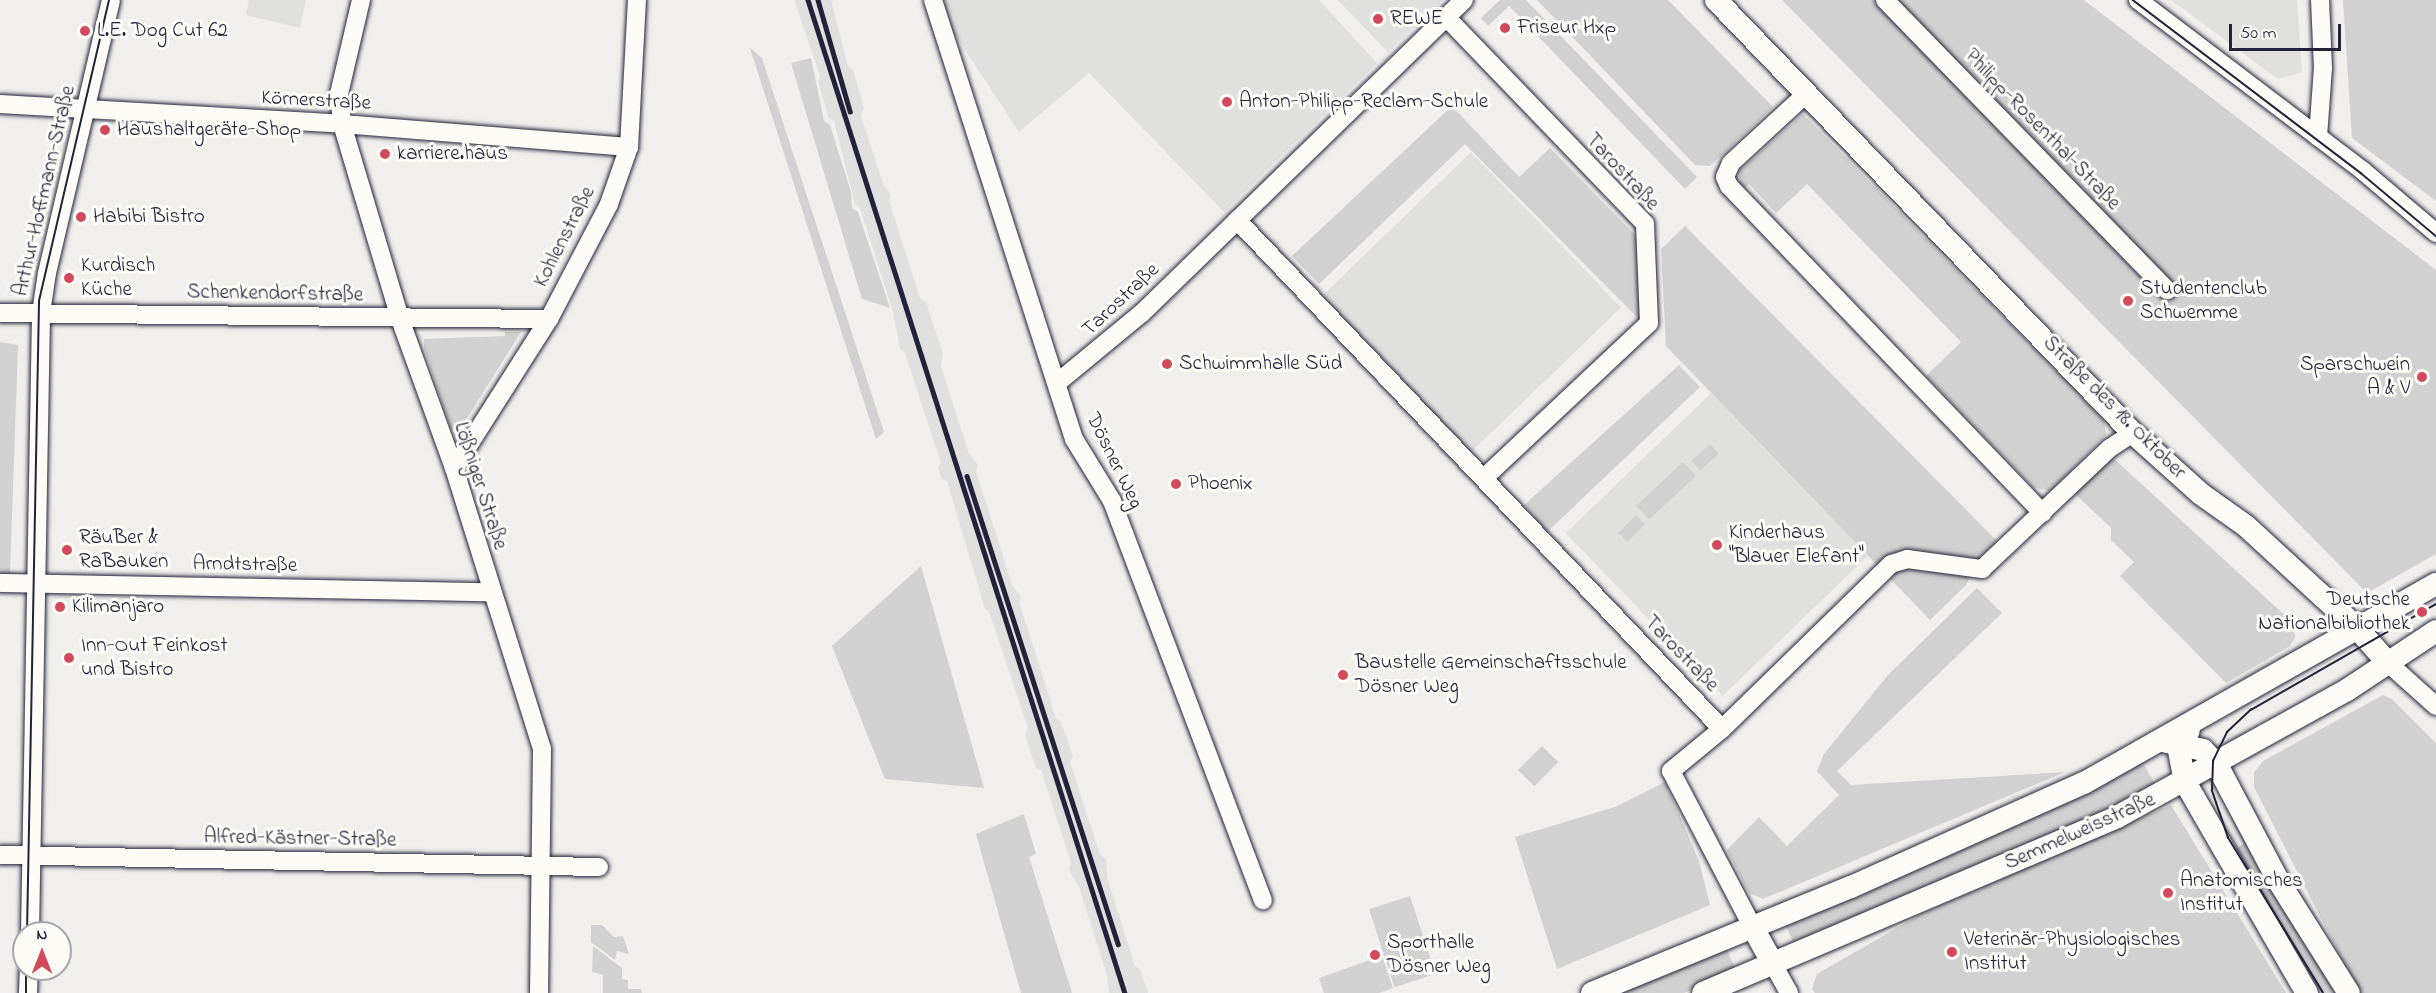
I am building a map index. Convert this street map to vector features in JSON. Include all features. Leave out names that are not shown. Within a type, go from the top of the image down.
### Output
[{"type":"main road","name":"Straße des 18. Oktober","points":[[1716,0],[2133,433],[2201,494],[2246,526],[2358,629],[2387,662]]},
{"type":"main road","points":[[2172,741],[2201,719],[2436,584]]},
{"type":"main road","name":"Semmelweisstraße","points":[[1703,993],[2117,817],[2217,765],[2347,690],[2436,631]]},
{"type":"main road","points":[[2172,741],[2203,750],[2217,765],[2278,882],[2349,993]]},
{"type":"main road","points":[[2172,741],[2179,751],[2185,782],[2307,993]]},
{"type":"main road","name":"Semmelweisstraße","points":[[1592,993],[2084,783],[2172,741]]},
{"type":"main road","points":[[1752,926],[1773,964]]},
{"type":"street","name":"Arthur-Hoffmann-Straße","points":[[30,921],[41,313],[111,0]]},
{"type":"street","name":"Lößniger Straße","points":[[361,0],[339,94],[342,124],[400,319],[454,468],[490,592],[542,749],[539,993]]},
{"type":"street","name":"Kohlenstraße","points":[[454,468],[549,319],[609,204],[629,147],[637,0]]},
{"type":"street","name":"Dösner Weg","points":[[933,0],[1074,439],[1112,501],[1263,900]]},
{"type":"street","name":"Tarostraße","points":[[1057,383],[1094,357],[1464,0]]},
{"type":"street","name":"Philipp-Rosenthal-Straße","points":[[1885,0],[2167,290]]},
{"type":"street","points":[[2138,0],[2318,136],[2436,233]]},
{"type":"street","points":[[2318,136],[2323,68],[2320,0]]},
{"type":"street","name":"Tarostraße","points":[[1446,17],[1645,224],[1649,323],[1484,478]]},
{"type":"street","points":[[1806,94],[1731,164],[1725,177],[1729,186],[2043,513]]},
{"type":"street","name":"Körnerstraße","points":[[0,104],[85,112],[342,124],[629,147]]},
{"type":"street","name":"Tarostraße","points":[[1237,220],[1722,729]]},
{"type":"street","name":"Schenkendorfstraße","points":[[0,313],[549,319]]},
{"type":"street","points":[[1752,926],[1671,771],[1722,729],[1891,564],[1907,559],[1982,569],[2110,448],[2133,433]]},
{"type":"street","name":"Arndtstraße","points":[[0,584],[490,592]]},
{"type":"street","name":"Straße des 18. Oktober","points":[[2387,662],[2436,706]]},
{"type":"street","name":"Alfred-Kästner-Straße","points":[[0,855],[599,867]]},
{"type":"street","points":[[1773,964],[1789,993]]},
{"type":"shaded area","points":[[249,0],[306,0],[300,28],[246,15]]},
{"type":"shaded area","points":[[794,0],[831,0],[848,66],[853,70],[864,107],[861,116],[884,186],[891,194],[889,200],[920,299],[926,302],[943,354],[941,366],[969,454],[978,465],[976,471],[1012,585],[1021,597],[1019,602],[1056,718],[1061,722],[1073,757],[1070,762],[1100,855],[1106,859],[1107,877],[1135,966],[1140,969],[1148,993],[1109,993],[1107,975],[1079,887],[1069,870],[1071,863],[1041,770],[1036,768],[1025,735],[1028,728],[989,611],[985,609],[947,481],[942,479],[938,468],[941,463],[905,353],[900,348],[892,308],[860,208],[855,204],[834,121],[829,118],[818,81],[820,76]]},
{"type":"shaded area","name":"Anton-Philipp-Reclam-Schule","points":[[939,0],[1319,0],[1377,63],[1224,212],[1089,73],[1019,132],[946,21]]},
{"type":"shaded area","points":[[1338,0],[1443,0],[1388,52]]},
{"type":"shaded area","points":[[1500,0],[1526,0],[1697,177],[1685,189],[1509,6],[1488,26],[1481,18]]},
{"type":"shaded area","points":[[1537,0],[1668,0],[1773,107],[1710,166],[1695,165]]},
{"type":"shaded area","points":[[1782,0],[2084,0],[2436,270],[2436,554],[2367,593]]},
{"type":"shaded area","points":[[2171,0],[2297,0],[2302,72],[2278,79]]},
{"type":"shaded area","points":[[2343,0],[2436,0],[2436,201],[2352,138]]},
{"type":"shaded area","points":[[750,48],[762,58],[884,432],[876,439]]},
{"type":"shaded area","points":[[811,58],[824,121],[830,125],[851,192],[852,208],[858,212],[890,308],[862,299],[791,63]]},
{"type":"shaded area","points":[[1452,106],[1519,177],[1550,148],[1639,239],[1641,321],[1465,144],[1319,284],[1292,256]]},
{"type":"shaded area","points":[[1803,114],[2104,420],[2106,435],[2051,491],[2033,487],[1926,376],[1961,342],[1807,184],[1776,213],[1749,184],[1744,188],[1740,184],[1739,171]]},
{"type":"shaded area","points":[[1471,152],[1621,307],[1471,453],[1321,297]]},
{"type":"shaded area","points":[[1685,226],[1997,541],[1981,556],[1966,585],[1930,620],[1666,346],[1661,249]]},
{"type":"shaded area","points":[[505,332],[521,332],[459,431],[451,429],[424,348],[424,339],[505,336]]},
{"type":"shaded area","points":[[0,342],[18,345],[10,574],[0,574]]},
{"type":"shaded area","points":[[1679,365],[1700,387],[1547,532],[1524,505]]},
{"type":"shaded area","name":"Kinderhaus \"Blauer Elefant\"","points":[[1711,393],[1868,556],[1723,696],[1566,533]]},
{"type":"shaded area","points":[[1710,444],[1719,454],[1700,470],[1691,461]]},
{"type":"shaded area","points":[[2112,457],[2291,621],[2295,637],[2290,646],[2226,683],[2120,576],[2134,562],[2111,540],[2111,528],[2074,493]]},
{"type":"shaded area","points":[[1683,462],[1696,476],[1649,520],[1636,506]]},
{"type":"shaded area","points":[[1636,515],[1645,524],[1628,542],[1618,533]]},
{"type":"shaded area","points":[[921,566],[984,788],[885,779],[832,646]]},
{"type":"shaded area","points":[[1977,588],[2002,613],[1837,771],[1851,785],[2065,772],[1763,899],[1749,893],[1727,850],[1759,817],[1787,846],[1839,795],[1817,771],[1824,754],[1888,675]]},
{"type":"shaded area","points":[[2383,695],[2392,699],[2436,743],[2436,993],[2359,993],[2254,787],[2254,773],[2263,761]]},
{"type":"shaded area","points":[[1542,746],[1558,762],[1534,786],[1518,770]]},
{"type":"shaded area","points":[[2142,761],[2157,788],[1795,946],[1786,926]]},
{"type":"shaded area","points":[[1665,782],[1699,861],[1710,905],[1557,969],[1515,837],[1615,807]]},
{"type":"shaded area","points":[[2222,797],[2341,993],[2313,993],[2232,851],[2244,844]]},
{"type":"shaded area","points":[[2171,805],[2286,993],[1815,993],[1812,989],[1817,974],[1921,914]]},
{"type":"shaded area","points":[[1024,814],[1036,854],[1029,857],[1072,993],[1021,993],[976,834]]},
{"type":"shaded area","points":[[1410,896],[1435,974],[1394,987],[1369,909]]},
{"type":"shaded area","points":[[591,925],[602,925],[614,937],[623,936],[629,954],[617,951],[615,960],[591,942]]},
{"type":"shaded area","points":[[1725,945],[1736,971],[1684,993],[1613,993]]},
{"type":"shaded area","points":[[593,946],[622,968],[622,979],[628,980],[628,989],[641,989],[642,993],[603,993],[603,975],[592,972]]},
{"type":"shaded area","points":[[1382,956],[1393,988],[1379,993],[1324,993],[1319,978]]},
{"type":"tram line","points":[[27,921],[39,301],[109,0]]},
{"type":"tram line","points":[[2133,0],[2361,173],[2436,236]]},
{"type":"tram line","points":[[2323,993],[2228,838],[2212,791],[2213,761],[2227,732],[2251,710],[2436,604]]},
{"type":"tram line","points":[[26,981],[26,993]]},
{"type":"railway","points":[[808,0],[1125,993]]},
{"type":"railway","points":[[818,0],[850,111]]},
{"type":"railway","points":[[967,476],[1118,944]]},
{"type":"place","name":"REWE","points":[[1378,19]]},
{"type":"place","name":"Friseur Hxp","points":[[1505,28]]},
{"type":"place","name":"L.E. Dog Cut 62","points":[[85,31]]},
{"type":"place","name":"Anton-Philipp-Reclam-Schule","points":[[1227,102]]},
{"type":"place","name":"Haushaltgeräte-Shop","points":[[105,130]]},
{"type":"place","name":"karriere.haus","points":[[385,154]]},
{"type":"place","name":"Habibi Bistro","points":[[81,217]]},
{"type":"place","name":"Kurdisch Küche","points":[[69,278]]},
{"type":"place","name":"Studentenclub Schwemme","points":[[2128,301]]},
{"type":"place","name":"Schwimmhalle Süd","points":[[1167,364]]},
{"type":"place","name":"Sparschwein A & V","points":[[2422,377]]},
{"type":"place","name":"Phoenix","points":[[1176,484]]},
{"type":"place","name":"Kinderhaus \"Blauer Elefant\"","points":[[1717,545]]},
{"type":"place","name":"RäuBer & RaBauken","points":[[67,550]]},
{"type":"place","name":"Kilimanjaro","points":[[60,607]]},
{"type":"place","name":"Deutsche Nationalbibliothek","points":[[2422,612]]},
{"type":"place","name":"Inn-Out Feinkost und Bistro","points":[[69,658]]},
{"type":"place","name":"Baustelle Gemeinschaftsschule Dösner Weg","points":[[1343,675]]},
{"type":"place","name":"Anatomisches Institut","points":[[2168,893]]},
{"type":"place","name":"Veterinär-Physiologisches Institut","points":[[1952,952]]},
{"type":"place","name":"Sporthalle Dösner Weg","points":[[1375,955]]}]
